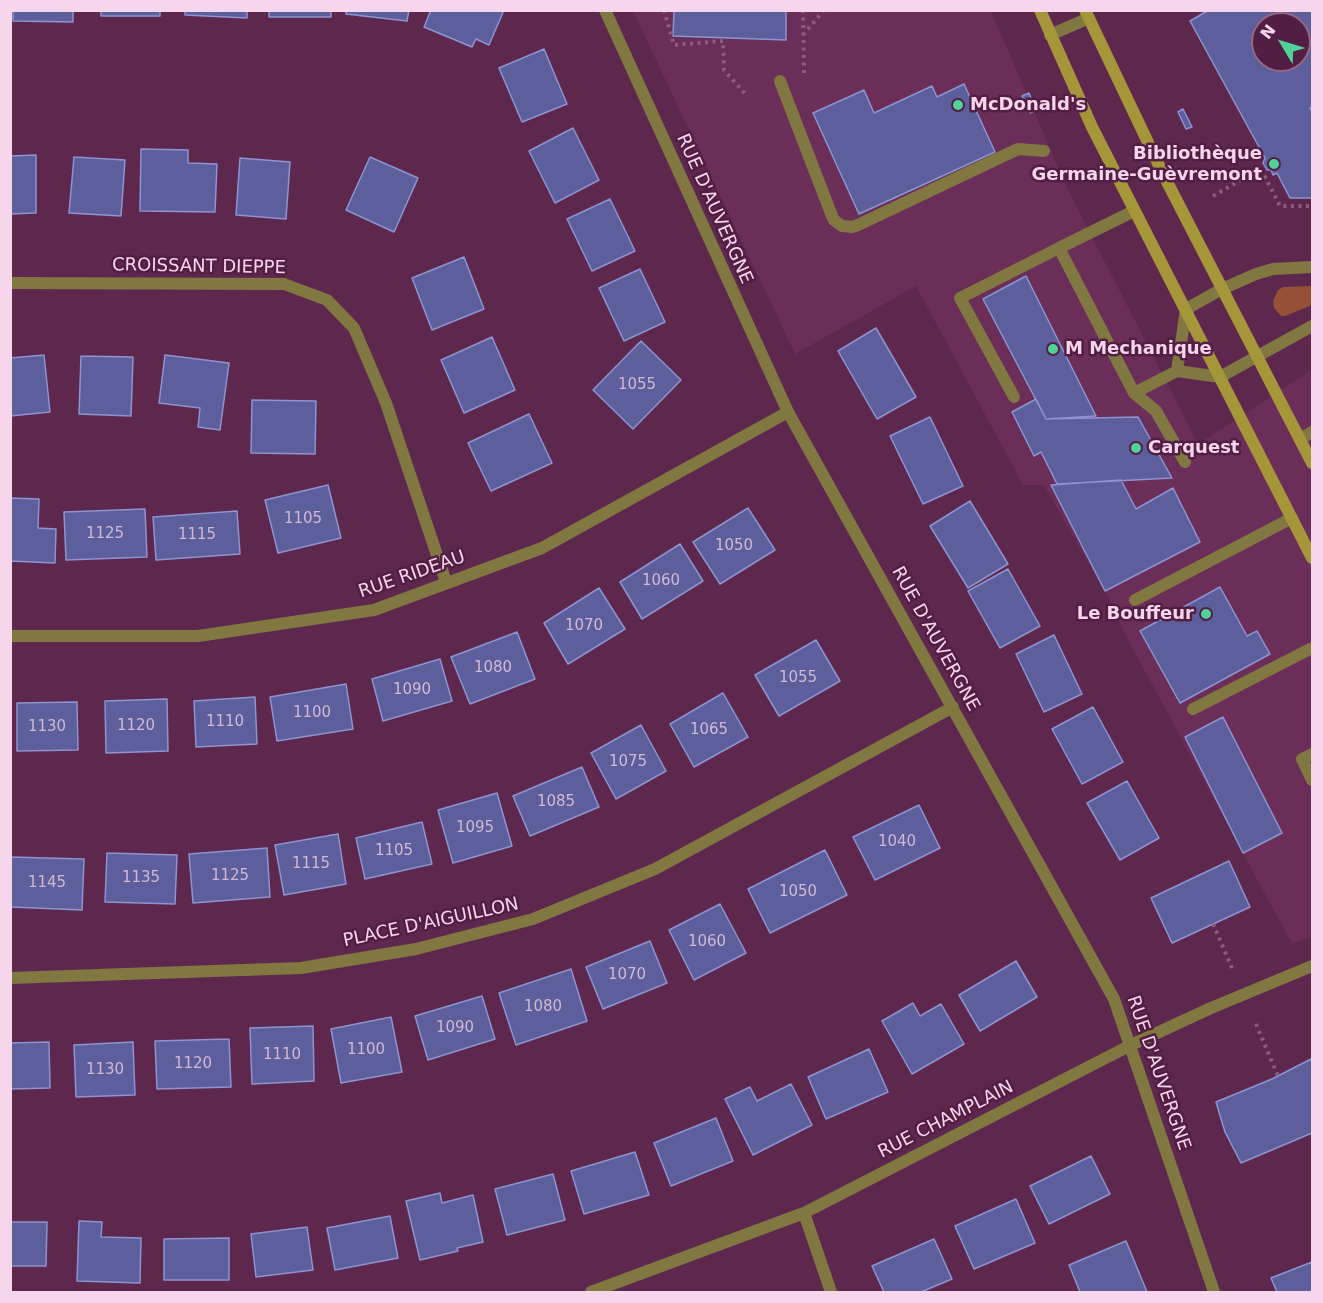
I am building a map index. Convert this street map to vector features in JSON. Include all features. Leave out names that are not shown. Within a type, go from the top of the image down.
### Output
[{"type":"street","name":"RUE D'AUVERGNE","points":[[604,10],[788,412],[1114,999],[1214,1293]]},
{"type":"street","points":[[1040,10],[1078,97],[1134,211],[1312,558]]},
{"type":"street","points":[[1050,35],[1087,14],[1142,132],[1312,463]]},
{"type":"street","points":[[780,81],[832,216],[837,224],[842,226],[858,225],[1018,149],[1044,152]]},
{"type":"street","points":[[1014,398],[960,298],[1134,211]]},
{"type":"street","points":[[1059,248],[1134,393],[1156,411],[1185,462]]},
{"type":"street","points":[[1186,309],[1248,277],[1273,269],[1312,267]]},
{"type":"street","name":"CROISSANT DIEPPE","points":[[10,283],[284,284],[327,300],[354,328],[386,403],[446,582]]},
{"type":"street","points":[[1177,371],[1186,309]]},
{"type":"street","points":[[1134,393],[1177,371],[1220,377],[1312,326]]},
{"type":"street","name":"RUE RIDEAU","points":[[10,636],[198,636],[374,610],[542,548],[788,412]]},
{"type":"street","points":[[1300,439],[1312,432]]},
{"type":"street","points":[[1136,600],[1292,518]]},
{"type":"street","points":[[1193,709],[1312,648]]},
{"type":"street","name":"PLACE D'AIGUILLON","points":[[10,978],[302,968],[416,949],[533,919],[655,869],[953,707]]},
{"type":"street","points":[[1312,754],[1302,759],[1312,780]]},
{"type":"street","name":"RUE CHAMPLAIN","points":[[591,1293],[804,1213],[1131,1045],[1312,966]]},
{"type":"street","points":[[804,1213],[831,1293]]},
{"type":"path","points":[[664,10],[674,45],[723,41],[724,70],[747,96]]},
{"type":"path","points":[[803,10],[804,75]]},
{"type":"path","points":[[802,36],[824,10]]},
{"type":"path","points":[[1213,196],[1263,168],[1280,206],[1312,206]]},
{"type":"path","points":[[1213,924],[1232,968]]},
{"type":"path","points":[[1256,1024],[1278,1076]]},
{"type":"shaded area","points":[[633,11],[991,11],[1068,190],[1198,444],[1312,370],[1312,936],[1292,944],[1126,636],[1108,597],[1044,485],[1023,485],[916,286],[795,354]]},
{"type":"shaded area","points":[[1312,286],[1312,305],[1285,316],[1281,316],[1274,308],[1273,301],[1278,290],[1283,287]]},
{"type":"building","points":[[13,10],[73,10],[73,22],[13,21]]},
{"type":"building","points":[[101,10],[160,10],[160,16],[101,16]]},
{"type":"building","points":[[185,10],[247,10],[247,18],[185,15]]},
{"type":"building","points":[[269,10],[331,10],[331,17],[269,17]]},
{"type":"building","points":[[346,10],[409,10],[407,21],[346,14]]},
{"type":"building","points":[[431,10],[504,10],[489,45],[476,39],[472,47],[424,27]]},
{"type":"building","points":[[674,10],[786,10],[786,40],[673,36]]},
{"type":"building","points":[[1209,10],[1311,10],[1312,198],[1290,198],[1277,173],[1273,175],[1271,170],[1267,170],[1263,163],[1265,158],[1190,21]]},
{"type":"building","points":[[544,49],[567,104],[522,122],[499,68]]},
{"type":"building","points":[[964,84],[995,152],[859,214],[813,113],[864,90],[874,113],[932,86],[937,97]]},
{"type":"building","points":[[1029,93],[1036,110],[1030,113],[1022,96]]},
{"type":"building","points":[[1183,109],[1192,127],[1186,129],[1178,112]]},
{"type":"building","points":[[573,128],[599,180],[555,203],[529,151]]},
{"type":"building","points":[[141,149],[188,150],[188,163],[217,164],[215,212],[140,211]]},
{"type":"building","points":[[36,155],[36,213],[10,214],[10,156]]},
{"type":"building","points":[[74,157],[125,160],[121,216],[69,213]]},
{"type":"building","points":[[370,157],[418,178],[394,232],[346,210]]},
{"type":"building","points":[[240,158],[290,162],[286,219],[236,215]]},
{"type":"building","points":[[610,199],[635,251],[592,271],[567,219]]},
{"type":"building","points":[[464,257],[484,309],[432,330],[412,278]]},
{"type":"building","points":[[640,269],[665,322],[624,341],[599,288]]},
{"type":"building","points":[[1026,276],[1096,416],[1046,419],[983,299]]},
{"type":"building","points":[[876,328],[916,397],[877,419],[838,351]]},
{"type":"building","points":[[492,337],[515,390],[464,413],[441,360]]},
{"type":"building","points":[[641,341],[681,380],[633,429],[593,390]]},
{"type":"building","points":[[44,355],[50,412],[10,416],[10,358]]},
{"type":"building","points":[[165,355],[229,363],[220,430],[198,427],[200,408],[159,403]]},
{"type":"building","points":[[81,356],[133,357],[131,416],[79,414]]},
{"type":"building","points":[[1036,399],[1046,419],[1138,417],[1172,478],[1057,484],[1041,452],[1034,456],[1012,412]]},
{"type":"building","points":[[252,400],[316,401],[315,454],[251,453]]},
{"type":"building","points":[[529,414],[552,463],[491,491],[468,443]]},
{"type":"building","points":[[930,417],[963,486],[923,504],[890,436]]},
{"type":"building","points":[[1121,480],[1136,509],[1173,488],[1200,542],[1105,591],[1051,485]]},
{"type":"building","points":[[328,485],[341,538],[278,553],[265,500]]},
{"type":"building","points":[[10,498],[39,499],[38,528],[56,529],[55,563],[10,561]]},
{"type":"building","points":[[970,501],[1008,564],[968,588],[930,526]]},
{"type":"building","points":[[748,508],[775,550],[720,584],[693,542]]},
{"type":"building","points":[[145,509],[147,557],[66,560],[64,512]]},
{"type":"building","points":[[237,511],[240,554],[156,560],[153,517]]},
{"type":"building","points":[[680,544],[703,581],[642,619],[620,582]]},
{"type":"building","points":[[1008,569],[1040,626],[1000,648],[968,591]]},
{"type":"building","points":[[1220,587],[1247,636],[1257,631],[1270,654],[1180,703],[1140,631]]},
{"type":"building","points":[[599,588],[625,629],[568,664],[544,623]]},
{"type":"building","points":[[517,632],[535,679],[470,704],[451,657]]},
{"type":"building","points":[[1054,635],[1082,694],[1044,712],[1016,654]]},
{"type":"building","points":[[816,640],[840,681],[779,716],[755,675]]},
{"type":"building","points":[[440,659],[452,701],[383,721],[372,679]]},
{"type":"building","points":[[346,684],[353,729],[277,741],[270,697]]},
{"type":"building","points":[[723,693],[748,737],[694,767],[670,724]]},
{"type":"building","points":[[255,697],[257,744],[196,747],[194,701]]},
{"type":"building","points":[[167,699],[168,751],[106,753],[105,701]]},
{"type":"building","points":[[77,702],[78,750],[17,751],[17,703]]},
{"type":"building","points":[[1093,707],[1123,762],[1082,784],[1052,729]]},
{"type":"building","points":[[1223,717],[1282,833],[1243,853],[1185,737]]},
{"type":"building","points":[[641,725],[666,771],[616,799],[591,753]]},
{"type":"building","points":[[582,767],[599,807],[530,836],[513,796]]},
{"type":"building","points":[[1127,781],[1159,838],[1120,860],[1087,803]]},
{"type":"building","points":[[497,793],[512,846],[453,863],[438,810]]},
{"type":"building","points":[[919,805],[940,848],[875,880],[853,837]]},
{"type":"building","points":[[422,822],[432,864],[365,879],[356,838]]},
{"type":"building","points":[[338,834],[346,884],[284,895],[275,845]]},
{"type":"building","points":[[267,848],[270,897],[193,903],[189,854]]},
{"type":"building","points":[[825,850],[847,895],[770,933],[748,889]]},
{"type":"building","points":[[107,853],[177,855],[175,904],[105,902]]},
{"type":"building","points":[[10,857],[84,859],[82,910],[10,907]]},
{"type":"building","points":[[1229,861],[1250,907],[1172,943],[1151,898]]},
{"type":"building","points":[[720,904],[746,953],[694,980],[669,930]]},
{"type":"building","points":[[650,941],[667,983],[603,1009],[586,967]]},
{"type":"building","points":[[1016,961],[1037,997],[980,1031],[959,995]]},
{"type":"building","points":[[571,969],[587,1021],[516,1045],[499,993]]},
{"type":"building","points":[[482,996],[495,1039],[428,1060],[415,1016]]},
{"type":"building","points":[[913,1003],[920,1016],[941,1004],[964,1044],[912,1074],[882,1021]]},
{"type":"building","points":[[391,1017],[402,1072],[341,1083],[331,1029]]},
{"type":"building","points":[[313,1026],[314,1081],[252,1084],[250,1028]]},
{"type":"building","points":[[229,1039],[231,1087],[157,1089],[155,1041]]},
{"type":"building","points":[[49,1042],[50,1088],[10,1089],[10,1043]]},
{"type":"building","points":[[133,1042],[135,1095],[76,1097],[74,1045]]},
{"type":"building","points":[[869,1049],[888,1092],[826,1119],[808,1077]]},
{"type":"building","points":[[1311,1059],[1312,1133],[1241,1163],[1225,1132],[1216,1102],[1272,1079]]},
{"type":"building","points":[[791,1084],[812,1125],[753,1155],[725,1099],[750,1087],[757,1101]]},
{"type":"building","points":[[716,1118],[733,1161],[671,1186],[654,1143]]},
{"type":"building","points":[[635,1152],[649,1195],[584,1214],[571,1171]]},
{"type":"building","points":[[1091,1156],[1110,1194],[1049,1224],[1030,1186]]},
{"type":"building","points":[[553,1174],[565,1220],[507,1235],[495,1189]]},
{"type":"building","points":[[440,1193],[442,1203],[473,1195],[483,1242],[420,1260],[406,1201]]},
{"type":"building","points":[[1016,1199],[1035,1243],[974,1269],[955,1226]]},
{"type":"building","points":[[390,1216],[398,1258],[335,1270],[327,1228]]},
{"type":"building","points":[[79,1221],[102,1222],[101,1237],[141,1238],[140,1283],[77,1281]]},
{"type":"building","points":[[10,1222],[47,1222],[46,1266],[10,1266]]},
{"type":"building","points":[[307,1227],[313,1270],[256,1277],[251,1234]]},
{"type":"building","points":[[229,1238],[229,1280],[164,1280],[164,1239]]},
{"type":"building","points":[[934,1239],[952,1279],[921,1292],[884,1292],[872,1266]]},
{"type":"building","points":[[1126,1241],[1147,1292],[1080,1292],[1069,1265]]},
{"type":"building","points":[[1312,1262],[1312,1292],[1277,1292],[1271,1278]]},
{"type":"place","name":"McDonald's","points":[[958,105]]},
{"type":"place","name":"Bibliothèque Germaine-Guèvremont","points":[[1274,164]]},
{"type":"place","name":"M Mechanique","points":[[1053,349]]},
{"type":"place","name":"Carquest","points":[[1136,448]]},
{"type":"place","name":"Le Bouffeur","points":[[1206,614]]}]
